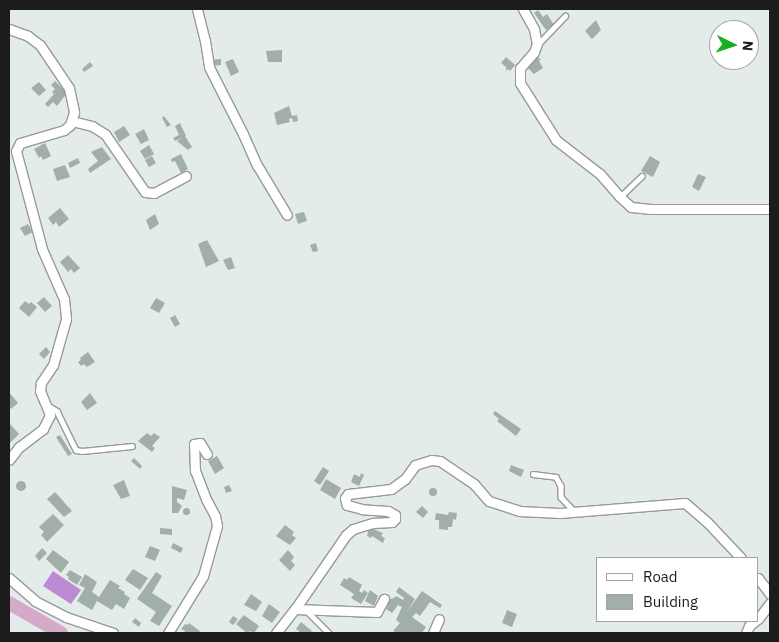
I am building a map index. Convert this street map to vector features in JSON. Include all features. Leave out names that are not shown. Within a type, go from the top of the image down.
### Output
[{"type":"street","points":[[197,9],[205,41],[208,67],[244,134],[256,165],[287,215]]},
{"type":"street","points":[[523,9],[534,29],[537,44],[534,52],[520,68],[520,83],[556,140],[600,174],[620,197],[637,209],[770,209]]},
{"type":"street","points":[[9,29],[21,33],[40,45],[62,75],[69,88],[74,108],[72,121],[64,130],[20,143],[16,151],[42,249],[61,289],[66,309],[66,319],[56,356],[41,384],[40,391],[50,415],[43,429],[19,447],[9,460]]},
{"type":"street","points":[[72,121],[92,126],[105,134],[143,190],[148,193],[154,193],[186,176]]},
{"type":"street","points":[[168,633],[203,576],[217,526],[215,516],[195,471],[194,444],[200,444],[207,454]]},
{"type":"street","points":[[276,633],[296,609],[346,535],[353,529],[373,523],[392,522],[395,519],[395,515],[388,511],[362,509],[347,505],[345,498],[348,494],[391,489],[422,462],[430,460],[440,461],[474,484],[490,501],[499,506],[519,511],[575,512],[685,503],[708,523],[740,557]]},
{"type":"street","points":[[9,578],[35,601],[66,617],[113,633]]},
{"type":"street","points":[[759,579],[770,594]]},
{"type":"street","points":[[296,609],[377,612],[384,599]]},
{"type":"street","points":[[759,617],[770,603]]},
{"type":"street","points":[[433,633],[439,619]]},
{"type":"street","points":[[746,633],[749,626],[754,622]]},
{"type":"lane","points":[[537,44],[565,16]]},
{"type":"lane","points":[[620,197],[642,176]]},
{"type":"lane","points":[[47,405],[56,411],[76,450],[132,446]]},
{"type":"lane","points":[[533,474],[556,477],[561,486],[561,498],[575,512]]},
{"type":"lane","points":[[306,610],[329,633]]},
{"type":"shaded area","points":[[53,571],[81,590],[71,604],[43,586]]},
{"type":"building","points":[[538,10],[543,17],[547,14],[554,25],[546,30],[534,13]]},
{"type":"building","points":[[596,20],[601,30],[592,39],[585,31]]},
{"type":"building","points":[[282,50],[282,62],[268,62],[266,51]]},
{"type":"building","points":[[534,56],[541,59],[539,61],[543,68],[534,74],[527,67]]},
{"type":"building","points":[[506,57],[515,65],[510,71],[508,69],[506,71],[506,67],[501,63]]},
{"type":"building","points":[[221,59],[221,65],[211,66],[211,60]]},
{"type":"building","points":[[233,59],[239,72],[231,76],[225,62]]},
{"type":"building","points":[[90,62],[93,66],[84,72],[82,69]]},
{"type":"building","points":[[55,81],[67,93],[57,106],[53,102],[48,107],[45,104],[54,94],[52,92],[55,89],[51,85]]},
{"type":"building","points":[[39,82],[46,90],[39,96],[31,88]]},
{"type":"building","points":[[289,106],[292,116],[297,115],[298,121],[293,122],[292,118],[289,119],[290,122],[277,125],[274,113]]},
{"type":"building","points":[[164,116],[171,125],[167,127],[162,118]]},
{"type":"building","points":[[180,123],[186,136],[175,141],[173,138],[179,135],[175,126]]},
{"type":"building","points":[[124,126],[130,135],[119,142],[114,132]]},
{"type":"building","points":[[144,129],[149,140],[141,144],[135,134]]},
{"type":"building","points":[[185,136],[192,147],[188,150],[177,141]]},
{"type":"building","points":[[45,143],[51,156],[43,160],[41,156],[39,158],[34,149]]},
{"type":"building","points":[[149,145],[154,154],[145,159],[140,151]]},
{"type":"building","points":[[102,147],[111,159],[90,173],[88,169],[98,161],[91,152]]},
{"type":"building","points":[[181,154],[188,169],[181,173],[175,161],[172,162],[171,159]]},
{"type":"building","points":[[152,156],[156,163],[149,167],[145,160]]},
{"type":"building","points":[[650,156],[660,162],[653,177],[641,171]]},
{"type":"building","points":[[78,158],[80,163],[70,168],[68,163]]},
{"type":"building","points":[[65,165],[70,177],[57,181],[53,169]]},
{"type":"building","points":[[698,174],[706,177],[699,191],[692,187]]},
{"type":"building","points":[[60,208],[69,219],[59,227],[56,222],[53,225],[48,218]]},
{"type":"building","points":[[304,212],[307,221],[298,224],[295,214]]},
{"type":"building","points":[[155,214],[159,224],[150,230],[146,220]]},
{"type":"building","points":[[28,224],[33,232],[25,236],[20,228]]},
{"type":"building","points":[[207,240],[219,261],[206,267],[198,244]]},
{"type":"building","points":[[316,243],[318,251],[313,252],[310,245]]},
{"type":"building","points":[[68,255],[80,268],[74,273],[71,269],[68,272],[60,262]]},
{"type":"building","points":[[231,257],[235,268],[228,270],[223,260]]},
{"type":"building","points":[[44,297],[52,306],[45,312],[37,303]]},
{"type":"building","points":[[156,298],[165,303],[159,313],[150,308]]},
{"type":"building","points":[[25,301],[29,304],[31,302],[37,307],[29,317],[19,308]]},
{"type":"building","points":[[175,315],[180,324],[175,327],[170,318]]},
{"type":"building","points":[[46,347],[50,352],[44,359],[39,354]]},
{"type":"building","points":[[88,352],[95,362],[87,367],[84,364],[81,366],[78,362],[81,360],[80,358]]},
{"type":"building","points":[[9,392],[18,403],[11,409],[9,406]]},
{"type":"building","points":[[90,393],[97,403],[87,410],[81,402]]},
{"type":"building","points":[[495,411],[521,429],[516,436],[497,421],[499,419],[493,414]]},
{"type":"building","points":[[9,423],[19,434],[9,444]]},
{"type":"building","points":[[147,433],[151,436],[154,433],[160,437],[152,446],[155,448],[152,452],[138,441]]},
{"type":"building","points":[[60,435],[72,454],[68,456],[56,437]]},
{"type":"building","points":[[217,456],[224,468],[215,474],[208,461]]},
{"type":"building","points":[[134,458],[142,466],[140,469],[131,461]]},
{"type":"building","points":[[511,465],[524,470],[521,477],[509,471]]},
{"type":"building","points":[[323,467],[329,471],[320,485],[314,481]]},
{"type":"building","points":[[361,473],[364,475],[359,486],[351,482],[354,474],[360,477]]},
{"type":"building","points":[[326,479],[341,488],[335,499],[320,490]]},
{"type":"building","points":[[124,480],[130,496],[121,499],[113,485]]},
{"type":"building","points":[[21,481],[26,486],[21,491],[16,486]]},
{"type":"building","points":[[229,485],[232,491],[226,493],[224,487]]},
{"type":"building","points":[[172,486],[187,490],[184,500],[177,498],[177,502],[182,506],[178,513],[172,513]]},
{"type":"building","points":[[433,488],[437,492],[433,496],[429,492]]},
{"type":"building","points":[[55,492],[72,511],[64,517],[47,499]]},
{"type":"building","points":[[422,506],[428,512],[423,518],[416,512]]},
{"type":"building","points":[[186,507],[190,511],[186,515],[182,511]]},
{"type":"building","points":[[449,512],[457,513],[456,520],[453,519],[452,527],[448,527],[448,530],[439,529],[439,520],[435,520],[436,513],[448,515]]},
{"type":"building","points":[[53,514],[64,525],[47,542],[41,535],[44,532],[39,527]]},
{"type":"building","points":[[285,525],[294,532],[292,535],[296,538],[290,545],[276,536]]},
{"type":"building","points":[[369,527],[383,533],[381,536],[385,538],[383,543],[372,536],[371,538],[367,536]]},
{"type":"building","points":[[160,528],[172,529],[172,535],[160,534]]},
{"type":"building","points":[[173,543],[183,548],[181,553],[171,548]]},
{"type":"building","points":[[150,546],[160,550],[155,561],[145,557]]},
{"type":"building","points":[[42,548],[47,553],[39,561],[35,556]]},
{"type":"building","points":[[53,550],[69,562],[61,573],[46,559]]},
{"type":"building","points":[[288,550],[294,557],[291,561],[295,565],[290,571],[279,560]]},
{"type":"building","points":[[133,569],[148,578],[140,590],[125,580]]},
{"type":"building","points":[[70,570],[82,577],[77,585],[68,579],[69,577],[66,575]]},
{"type":"building","points":[[156,572],[162,576],[152,593],[172,606],[159,626],[150,621],[156,612],[137,599]]},
{"type":"building","points":[[85,574],[97,582],[92,592],[99,597],[110,580],[120,586],[118,588],[130,598],[124,609],[116,604],[112,610],[97,601],[92,610],[77,601],[85,588],[79,585]]},
{"type":"building","points":[[349,577],[362,585],[359,591],[362,593],[364,590],[368,593],[361,604],[351,598],[354,594],[340,585],[344,578],[347,580]]},
{"type":"building","points":[[399,587],[415,599],[407,612],[422,591],[442,605],[440,608],[430,602],[420,616],[416,613],[412,617],[426,627],[422,633],[397,633],[393,631],[400,623],[396,620],[402,607],[398,605],[392,613],[386,609],[388,606],[385,604],[389,599],[396,596],[403,600],[404,598],[396,592]]},
{"type":"building","points":[[370,590],[378,596],[374,606],[365,601]]},
{"type":"building","points":[[251,594],[262,602],[256,611],[244,605]]},
{"type":"building","points":[[269,604],[280,612],[272,623],[262,616]]},
{"type":"building","points":[[507,610],[517,614],[512,627],[502,623]]},
{"type":"building","points":[[244,615],[259,626],[254,633],[250,631],[247,633],[236,624]]},
{"type":"building","points":[[233,616],[238,619],[233,625],[229,622]]},
{"type":"building","points":[[135,618],[141,623],[139,627],[132,622]]},
{"type":"building","points":[[301,622],[312,631],[310,633],[301,633],[296,629]]},
{"type":"building","points":[[189,623],[200,631],[198,633],[184,633],[185,631],[181,629],[185,624]]},
{"type":"waterway","points":[[9,603],[61,633]]}]
